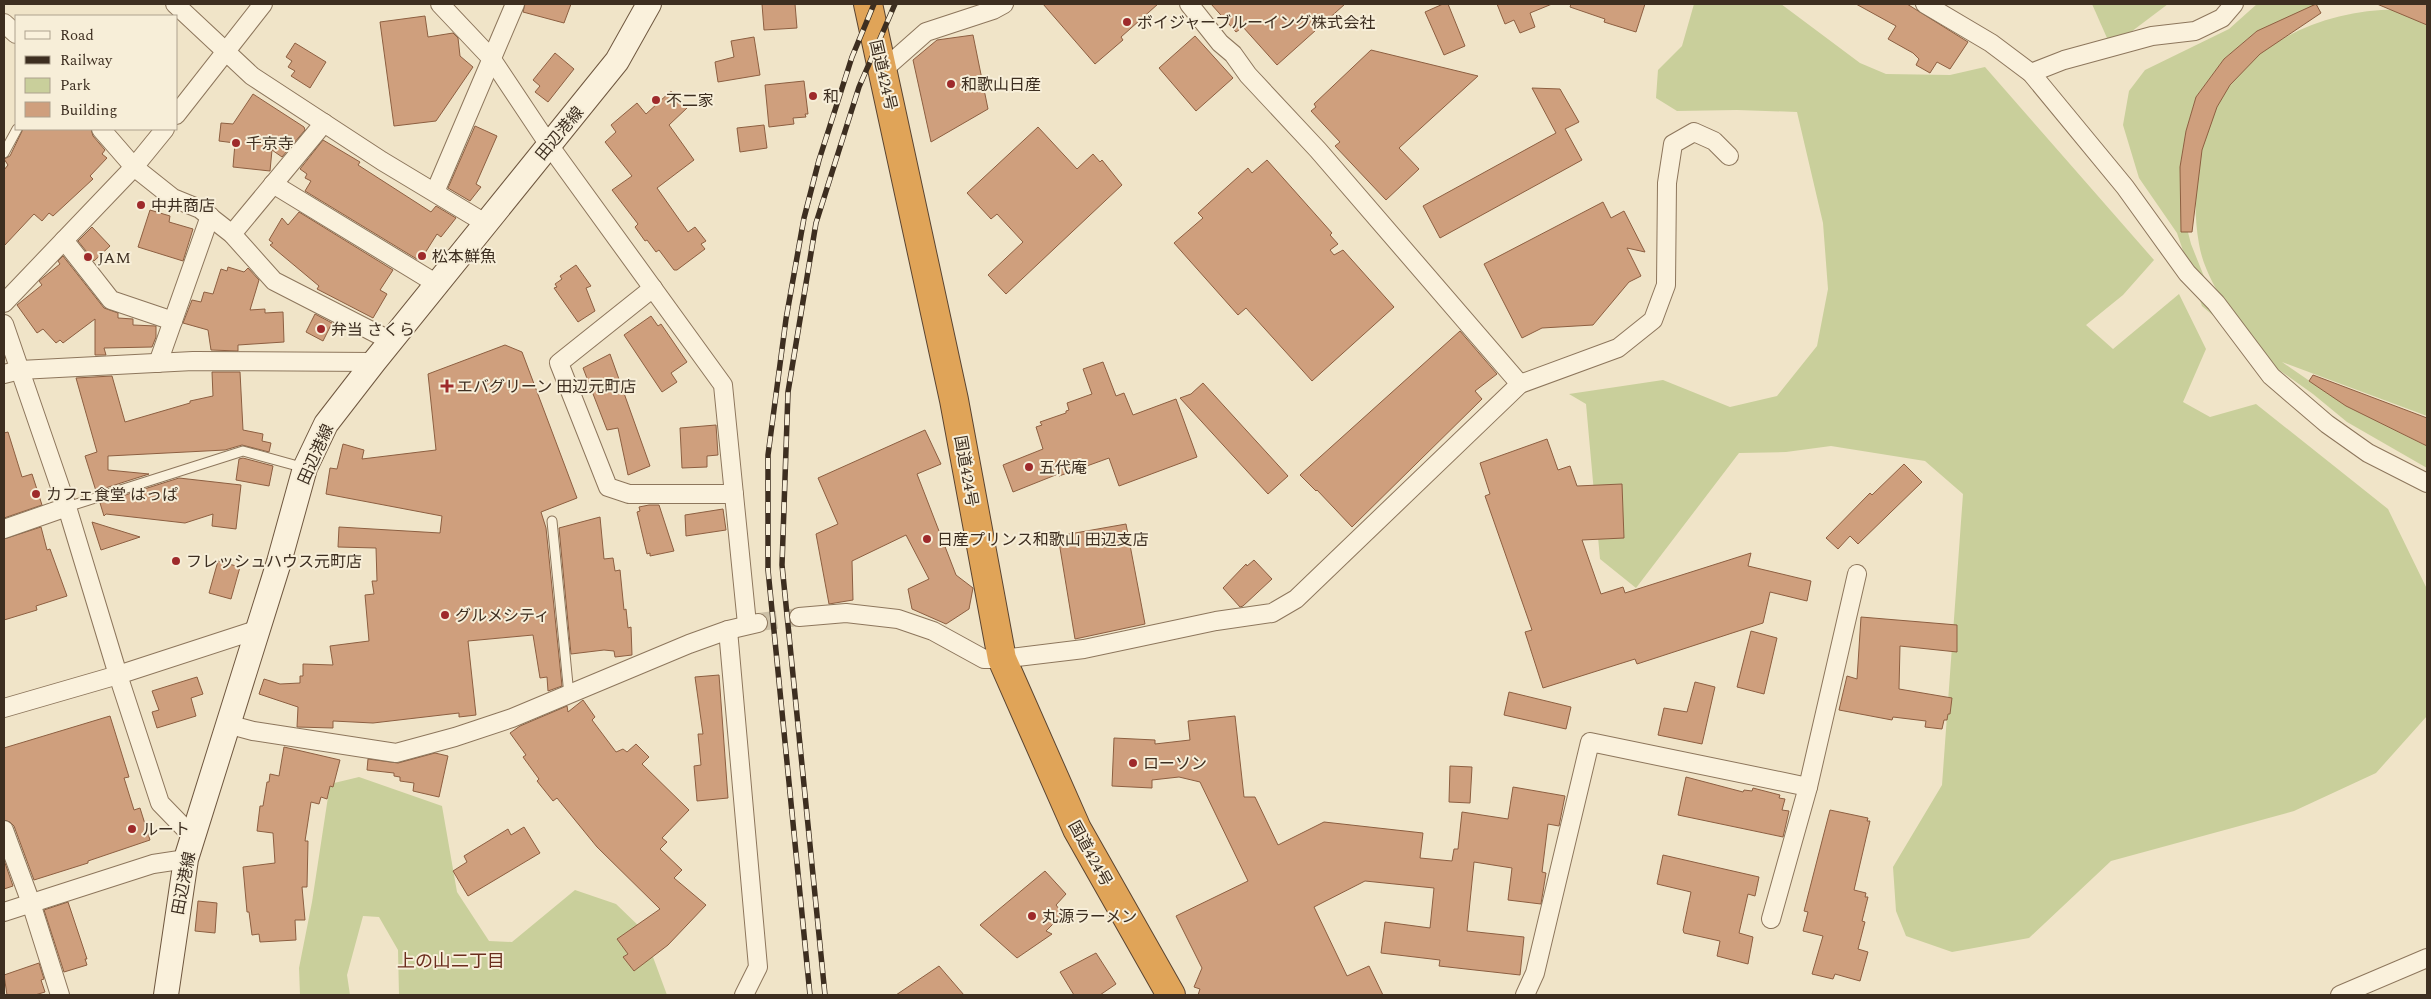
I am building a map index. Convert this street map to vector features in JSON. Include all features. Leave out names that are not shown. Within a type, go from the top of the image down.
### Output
[{"type":"highway","name":"国道424号","points":[[868,4],[954,400],[1002,658],[1077,829],[1171,995]]},
{"type":"main road","name":"田辺港線","points":[[166,995],[186,859],[256,630],[279,562],[305,468],[326,424],[617,61],[650,4]]},
{"type":"street","points":[[176,4],[252,76],[485,224]]},
{"type":"street","points":[[178,113],[263,4]]},
{"type":"street","points":[[227,724],[396,753],[488,727],[728,630],[753,623],[734,494],[723,386],[549,145],[491,58],[440,4]]},
{"type":"street","points":[[435,192],[515,4]]},
{"type":"street","points":[[883,70],[926,32],[992,10],[1004,4]]},
{"type":"street","points":[[1189,4],[1220,43],[1233,54],[1248,75],[1318,150],[1520,384]]},
{"type":"street","points":[[1925,4],[1991,43],[2031,73],[2126,187],[2187,273],[2216,303],[2272,376],[2328,424],[2368,453],[2427,483]]},
{"type":"street","points":[[2031,73],[2064,60],[2136,41],[2195,31],[2222,18],[2234,4]]},
{"type":"street","points":[[4,23],[15,33]]},
{"type":"street","points":[[232,234],[324,123]]},
{"type":"street","points":[[102,130],[134,167],[173,198],[200,209],[232,234],[274,281],[391,341]]},
{"type":"street","points":[[4,303],[134,167],[164,130]]},
{"type":"street","points":[[799,617],[846,613],[898,619],[933,630],[984,659],[1084,649],[1216,621],[1272,613],[1296,599],[1520,384],[1618,348],[1653,320],[1666,285],[1667,183],[1673,144],[1694,132],[1714,141],[1729,156]]},
{"type":"street","points":[[274,184],[437,284]]},
{"type":"street","points":[[158,363],[210,216]]},
{"type":"street","points":[[64,240],[111,300],[173,321]]},
{"type":"street","points":[[653,288],[559,363],[608,487],[629,494],[734,494]]},
{"type":"street","points":[[4,324],[12,372],[67,506],[118,675],[160,803],[193,837]]},
{"type":"street","points":[[12,372],[158,363],[374,362]]},
{"type":"street","points":[[4,529],[67,506]]},
{"type":"street","points":[[1771,919],[1808,788],[1857,574]]},
{"type":"street","points":[[4,708],[118,675],[256,630]]},
{"type":"street","points":[[728,630],[758,967],[744,995]]},
{"type":"street","points":[[1525,995],[1535,973],[1590,742],[1808,788]]},
{"type":"street","points":[[4,830],[32,904],[60,995]]},
{"type":"street","points":[[4,912],[153,864],[186,859]]},
{"type":"street","points":[[2340,995],[2427,958]]},
{"type":"lane","points":[[4,153],[17,130]]},
{"type":"lane","points":[[67,506],[243,451],[305,468]]},
{"type":"lane","points":[[552,521],[569,695]]},
{"type":"green space","points":[[1694,4],[1781,4],[1860,63],[1886,74],[1950,75],[1985,67],[2154,260],[2123,295],[2086,325],[2113,349],[2179,294],[2206,349],[2183,402],[2210,417],[2256,404],[2388,509],[2427,589],[2427,716],[2376,773],[2294,811],[2111,861],[2029,938],[1952,952],[1906,936],[1896,911],[1893,867],[1942,785],[1963,494],[1925,461],[1831,446],[1786,452],[1739,453],[1636,588],[1600,559],[1586,404],[1569,394],[1663,380],[1730,407],[1777,396],[1817,346],[1828,289],[1823,223],[1797,112],[1677,111],[1656,98],[1658,70],[1682,46]]},
{"type":"green space","points":[[2092,4],[2168,4],[2111,47]]},
{"type":"green space","points":[[2257,4],[2321,4],[2257,31],[2224,59],[2196,97],[2186,131],[2180,167],[2181,205],[2191,244],[2205,279],[2219,301],[2228,310],[2210,278],[2201,253],[2197,227],[2196,191],[2200,156],[2210,122],[2217,106],[2233,81],[2254,59],[2279,41],[2307,27],[2336,17],[2367,11],[2427,12],[2427,16],[2409,17],[2427,25],[2427,416],[2282,362],[2346,406],[2427,446],[2427,468],[2347,422],[2313,394],[2268,362],[2202,306],[2177,233],[2139,178],[2123,125],[2129,91],[2145,70],[2229,29]]},
{"type":"green space","points":[[359,777],[442,806],[457,892],[489,941],[512,942],[575,890],[616,904],[643,930],[667,995],[399,995],[398,950],[379,917],[363,916],[347,975],[350,995],[300,995],[299,968],[312,902],[330,784]]},
{"type":"building","points":[[525,4],[571,4],[564,23],[523,12]]},
{"type":"building","points":[[762,4],[795,4],[797,28],[764,30]]},
{"type":"building","points":[[1043,4],[1158,4],[1121,37],[1123,40],[1095,64]]},
{"type":"building","points":[[1211,4],[1345,4],[1277,65],[1243,27],[1236,32]]},
{"type":"building","points":[[1443,4],[1448,4],[1465,46],[1444,55],[1425,12]]},
{"type":"building","points":[[1497,4],[1552,4],[1530,13],[1535,27],[1520,33],[1514,20],[1505,24]]},
{"type":"building","points":[[1571,4],[1645,4],[1636,32],[1604,22],[1605,19],[1570,7]]},
{"type":"building","points":[[1856,4],[1907,4],[1968,42],[1950,69],[1937,62],[1930,73],[1916,65],[1919,59],[1913,53],[1888,39],[1896,26]]},
{"type":"building","points":[[2316,4],[2321,13],[2260,54],[2230,85],[2217,107],[2202,150],[2192,232],[2181,232],[2180,167],[2186,131],[2196,97],[2224,59],[2257,31]]},
{"type":"building","points":[[2377,4],[2427,4],[2427,25]]},
{"type":"building","points":[[425,16],[428,37],[453,33],[458,38],[460,56],[473,67],[436,121],[394,126],[380,22]]},
{"type":"building","name":"和歌山日産","points":[[973,35],[988,109],[931,142],[913,60],[937,40]]},
{"type":"building","points":[[1195,36],[1233,78],[1196,111],[1159,68]]},
{"type":"building","points":[[754,37],[760,75],[718,82],[715,62],[734,57],[731,41]]},
{"type":"building","points":[[295,43],[326,62],[310,88],[291,76],[295,71],[288,67],[292,61],[286,57]]},
{"type":"building","points":[[1371,50],[1478,76],[1399,148],[1419,169],[1386,200],[1335,146],[1340,142],[1311,111],[1316,107],[1314,104]]},
{"type":"building","points":[[555,53],[574,69],[548,102],[535,92],[540,86],[533,80]]},
{"type":"building","points":[[804,81],[808,114],[805,114],[806,117],[793,118],[794,124],[769,127],[765,85]]},
{"type":"building","points":[[1532,88],[1560,89],[1579,122],[1565,129],[1582,160],[1440,238],[1423,206],[1556,133]]},
{"type":"building","points":[[671,91],[687,108],[669,125],[694,160],[657,188],[688,232],[695,227],[706,241],[701,244],[705,249],[677,270],[674,270],[659,250],[656,252],[647,240],[645,241],[635,227],[638,224],[612,190],[632,176],[605,142],[616,132],[611,125],[637,103],[646,114]]},
{"type":"building","points":[[253,94],[304,127],[305,130],[282,157],[272,150],[270,171],[233,167],[235,143],[219,141],[221,123],[233,124]]},
{"type":"building","points":[[764,125],[767,148],[740,152],[737,128]]},
{"type":"building","points":[[475,126],[497,136],[476,184],[481,187],[470,201],[448,188]]},
{"type":"building","points":[[1038,127],[1077,169],[1093,154],[1100,162],[1102,160],[1122,185],[1006,294],[988,275],[1023,242],[997,214],[991,219],[967,193]]},
{"type":"building","points":[[23,130],[91,130],[93,136],[105,150],[102,154],[107,158],[90,176],[93,179],[53,216],[49,213],[42,221],[34,214],[4,246],[4,170],[8,165],[4,159],[10,156]]},
{"type":"building","points":[[323,140],[360,162],[358,165],[431,212],[436,206],[456,218],[441,237],[437,234],[420,261],[305,191],[311,181],[305,178],[307,174],[300,169]]},
{"type":"building","points":[[1267,160],[1332,233],[1330,235],[1338,244],[1330,250],[1334,255],[1343,250],[1394,307],[1312,381],[1246,308],[1238,315],[1174,243],[1203,218],[1198,213],[1248,168],[1252,173]]},
{"type":"building","points":[[1603,202],[1611,218],[1624,211],[1645,252],[1627,248],[1641,276],[1629,282],[1593,325],[1542,328],[1522,338],[1484,264]]},
{"type":"building","points":[[150,210],[170,216],[169,222],[193,229],[183,261],[138,247]]},
{"type":"building","points":[[299,212],[393,270],[380,290],[387,294],[373,318],[317,289],[319,286],[270,245],[273,243],[269,240],[282,218],[288,225]]},
{"type":"building","points":[[92,227],[110,246],[94,261],[78,241]]},
{"type":"building","points":[[63,256],[104,308],[118,313],[118,318],[133,319],[133,325],[156,326],[156,337],[152,347],[104,348],[106,355],[95,355],[95,319],[63,343],[60,340],[56,343],[43,329],[37,333],[17,305],[42,285],[39,281],[60,264],[58,261]]},
{"type":"building","points":[[576,265],[591,286],[586,288],[595,311],[578,322],[554,288],[557,287],[555,284],[562,279],[560,276]]},
{"type":"building","points":[[228,267],[244,272],[248,268],[259,280],[250,310],[265,309],[265,313],[283,312],[284,342],[238,345],[238,351],[211,350],[208,330],[183,323],[192,300],[201,302],[204,292],[213,294],[221,269],[227,271]]},
{"type":"building","points":[[315,314],[332,323],[323,341],[306,332]]},
{"type":"building","points":[[651,316],[658,326],[661,324],[687,362],[671,373],[677,382],[662,392],[624,335]]},
{"type":"building","points":[[1460,331],[1497,374],[1475,391],[1482,399],[1352,527],[1300,475]]},
{"type":"building","points":[[505,345],[522,352],[577,498],[541,512],[546,528],[562,686],[548,691],[547,677],[540,678],[533,635],[468,641],[476,715],[459,717],[459,713],[373,723],[333,721],[333,728],[297,727],[298,707],[259,694],[264,679],[280,684],[300,683],[300,676],[303,676],[303,664],[333,665],[330,646],[369,641],[365,595],[374,594],[372,581],[377,581],[376,548],[338,547],[339,527],[440,533],[442,516],[326,494],[330,468],[337,469],[343,444],[364,450],[362,459],[436,450],[428,374]]},
{"type":"building","points":[[610,354],[650,466],[628,475],[618,428],[607,430],[583,368]]},
{"type":"building","points":[[1103,362],[1116,396],[1124,393],[1133,415],[1176,399],[1197,457],[1119,486],[1109,458],[1059,476],[1058,474],[1013,492],[1003,465],[1043,449],[1036,427],[1042,425],[1040,422],[1066,413],[1069,410],[1067,403],[1092,394],[1083,369]]},
{"type":"building","points":[[212,372],[240,372],[243,430],[263,434],[262,441],[271,443],[269,452],[242,445],[225,450],[108,456],[108,470],[149,474],[96,491],[85,456],[97,452],[76,378],[112,376],[125,422],[190,403],[190,401],[213,396]]},
{"type":"building","points":[[2313,375],[2427,418],[2427,446],[2346,406],[2309,381]]},
{"type":"building","points":[[1203,383],[1288,476],[1268,494],[1180,398],[1191,394]]},
{"type":"building","points":[[716,425],[718,455],[707,456],[707,467],[682,468],[680,428]]},
{"type":"building","points":[[925,430],[941,464],[917,474],[956,575],[973,588],[969,609],[946,624],[912,609],[908,589],[929,579],[906,535],[852,561],[853,600],[829,604],[816,534],[838,524],[818,478]]},
{"type":"building","points":[[8,432],[22,477],[32,474],[42,505],[4,518],[4,433]]},
{"type":"building","points":[[1547,439],[1558,470],[1570,466],[1577,486],[1622,484],[1624,538],[1582,540],[1601,594],[1623,587],[1625,593],[1751,553],[1748,566],[1811,581],[1807,601],[1770,592],[1763,623],[1637,664],[1635,659],[1543,688],[1525,632],[1532,630],[1485,496],[1490,494],[1480,463]]},
{"type":"building","points":[[243,458],[273,466],[269,486],[236,480],[239,459]]},
{"type":"building","points":[[1904,464],[1922,482],[1858,544],[1850,536],[1838,549],[1826,538],[1870,493],[1872,495]]},
{"type":"building","points":[[179,478],[241,485],[236,529],[212,526],[213,514],[185,523],[106,514],[104,516],[100,503]]},
{"type":"building","points":[[659,505],[674,551],[650,556],[650,553],[647,554],[637,512],[640,511],[639,507]]},
{"type":"building","points":[[723,509],[726,530],[686,536],[685,515]]},
{"type":"building","points":[[600,517],[604,559],[613,558],[615,571],[620,570],[624,610],[626,609],[628,628],[631,627],[632,655],[615,657],[614,651],[604,650],[571,654],[559,528]]},
{"type":"building","points":[[92,522],[140,537],[101,550]]},
{"type":"building","points":[[1126,524],[1145,624],[1075,639],[1058,536]]},
{"type":"building","points":[[41,527],[47,550],[50,549],[67,596],[36,606],[37,610],[4,620],[4,539]]},
{"type":"building","points":[[1254,560],[1272,579],[1240,607],[1223,588],[1246,564],[1247,566]]},
{"type":"building","points":[[218,561],[240,567],[231,599],[209,593]]},
{"type":"building","points":[[1861,617],[1957,625],[1957,652],[1900,646],[1899,689],[1952,698],[1950,714],[1948,714],[1947,720],[1944,720],[1942,729],[1925,727],[1926,721],[1893,717],[1892,720],[1839,710],[1847,676],[1857,679]]},
{"type":"building","points":[[1751,631],[1777,638],[1764,694],[1737,687]]},
{"type":"building","points":[[719,675],[728,798],[697,801],[694,766],[701,765],[698,734],[703,734],[695,677]]},
{"type":"building","points":[[197,677],[203,694],[191,698],[196,716],[157,728],[152,712],[159,710],[152,691]]},
{"type":"building","points":[[1695,682],[1715,687],[1702,744],[1658,735],[1664,708],[1687,712]]},
{"type":"building","points":[[1509,692],[1571,707],[1566,729],[1504,715]]},
{"type":"building","points":[[583,700],[595,717],[592,720],[616,752],[623,749],[627,752],[636,744],[649,757],[642,764],[689,810],[662,838],[667,842],[660,849],[682,870],[674,878],[706,905],[668,945],[634,971],[623,957],[628,954],[617,939],[660,909],[597,847],[557,798],[553,801],[537,781],[539,779],[523,757],[526,755],[510,733],[520,726],[567,706],[568,712]]},
{"type":"building","points":[[110,716],[129,777],[124,778],[134,810],[140,808],[150,840],[88,861],[88,863],[34,880],[14,826],[4,820],[4,748]]},
{"type":"building","points":[[1235,716],[1244,797],[1255,797],[1278,845],[1324,822],[1423,833],[1420,858],[1452,861],[1454,849],[1458,849],[1462,812],[1508,819],[1513,787],[1565,796],[1559,826],[1548,824],[1542,872],[1546,873],[1541,904],[1508,900],[1512,868],[1474,862],[1467,931],[1524,937],[1520,975],[1439,966],[1440,960],[1381,953],[1385,922],[1430,928],[1434,888],[1365,881],[1314,907],[1347,976],[1369,966],[1383,995],[1198,995],[1200,989],[1194,987],[1202,968],[1176,916],[1248,881],[1200,782],[1179,777],[1152,780],[1152,788],[1112,786],[1114,738],[1155,740],[1155,744],[1190,740],[1188,721]]},
{"type":"building","points":[[284,747],[340,760],[333,787],[330,786],[327,799],[321,797],[319,804],[311,802],[305,841],[308,841],[307,887],[302,887],[305,920],[295,920],[296,940],[260,942],[259,934],[252,935],[249,912],[247,912],[243,867],[275,863],[273,833],[257,831],[260,806],[263,806],[267,782],[269,782],[270,774],[279,776]]},
{"type":"building","points":[[435,753],[448,756],[439,797],[413,791],[414,783],[400,781],[400,777],[394,776],[394,773],[367,770],[368,759],[398,763]]},
{"type":"building","points":[[1450,766],[1472,767],[1470,803],[1449,802]]},
{"type":"building","points":[[1686,777],[1743,792],[1744,790],[1752,791],[1753,788],[1780,795],[1779,798],[1785,799],[1782,810],[1789,811],[1783,837],[1678,815]]},
{"type":"building","points":[[1830,810],[1868,818],[1867,821],[1870,821],[1854,890],[1866,893],[1865,897],[1868,897],[1862,921],[1865,922],[1858,949],[1868,952],[1860,981],[1835,974],[1833,979],[1812,974],[1823,936],[1803,931],[1808,912],[1804,911]]},
{"type":"building","points":[[524,827],[540,853],[468,896],[453,871],[467,862],[464,856],[508,829],[511,835]]},
{"type":"building","points":[[1663,855],[1759,877],[1755,896],[1748,894],[1739,933],[1753,937],[1748,964],[1717,956],[1720,941],[1684,933],[1691,892],[1657,884]]},
{"type":"building","points":[[4,860],[13,886],[4,889]]},
{"type":"building","points":[[1045,871],[1066,894],[1056,905],[1063,914],[1046,931],[1052,934],[1017,958],[980,925]]},
{"type":"building","points":[[198,901],[217,903],[215,933],[195,931]]},
{"type":"building","points":[[68,902],[87,959],[85,959],[87,965],[64,972],[44,910]]},
{"type":"building","points":[[1096,953],[1116,984],[1100,995],[1074,995],[1060,972]]},
{"type":"building","points":[[39,963],[44,979],[41,980],[45,992],[35,995],[7,995],[4,975]]},
{"type":"building","points":[[939,966],[964,995],[896,995]]},
{"type":"tunnel","points":[[759,622],[799,617]]},
{"type":"railway","points":[[810,995],[768,570],[768,455],[786,319],[804,218],[819,160],[852,57],[874,4]]},
{"type":"railway","points":[[825,995],[782,565],[788,392],[816,223],[859,87],[895,4]]},
{"type":"place","name":"ボイジャーブルーイング株式会社","points":[[1127,22]]},
{"type":"place","name":"和歌山日産","points":[[951,84]]},
{"type":"place","name":"和","points":[[813,96]]},
{"type":"place","name":"不二家","points":[[656,100]]},
{"type":"place","name":"千京寺","points":[[236,143]]},
{"type":"place","name":"中井商店","points":[[141,205]]},
{"type":"place","name":"松本鮮魚","points":[[422,256]]},
{"type":"place","name":"JAM","points":[[88,257]]},
{"type":"place","name":"弁当 さくら","points":[[321,329]]},
{"type":"place","name":"エバグリーン 田辺元町店","points":[[447,386]]},
{"type":"place","name":"五代庵","points":[[1029,467]]},
{"type":"place","name":"カフェ食堂 はっぱ","points":[[36,494]]},
{"type":"place","name":"日産プリンス和歌山 田辺支店","points":[[927,539]]},
{"type":"place","name":"フレッシュハウス元町店","points":[[176,561]]},
{"type":"place","name":"グルメシティ","points":[[445,615]]},
{"type":"place","name":"ローソン","points":[[1133,763]]},
{"type":"place","name":"ルート","points":[[132,829]]},
{"type":"place","name":"丸源ラーメン","points":[[1032,916]]},
{"type":"district","name":"上の山二丁目","points":[[451,961]]}]
